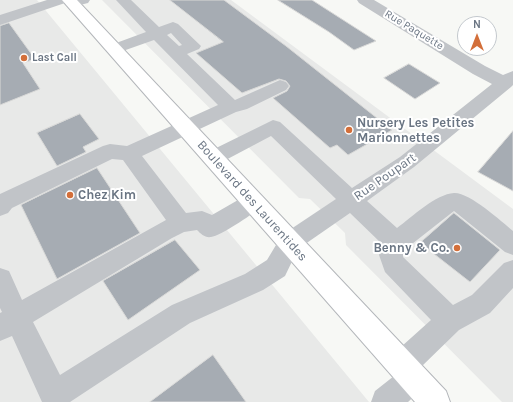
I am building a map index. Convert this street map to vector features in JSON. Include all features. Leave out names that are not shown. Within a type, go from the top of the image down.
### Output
[{"type":"main road","name":"Boulevard des Laurentides","points":[[71,1],[435,402]]},
{"type":"street","points":[[123,0],[230,107]]},
{"type":"street","name":"Rue Paquette","points":[[364,0],[479,70],[509,79]]},
{"type":"street","points":[[0,20],[71,1]]},
{"type":"street","points":[[114,49],[157,33]]},
{"type":"street","name":"Rue Poupart","points":[[290,242],[407,162],[509,79]]},
{"type":"street","points":[[0,207],[4,202],[110,151],[129,154],[230,107],[241,105],[280,86]]},
{"type":"street","points":[[213,158],[273,128],[396,242]]},
{"type":"street","points":[[129,154],[181,223]]},
{"type":"street","points":[[8,322],[164,231],[181,223],[202,220],[210,228],[253,202]]},
{"type":"street","points":[[450,321],[394,264],[390,252],[392,246],[445,205],[455,202],[465,206],[513,245]]},
{"type":"street","points":[[0,278],[8,322],[54,395],[181,314],[254,282],[276,268],[290,242]]},
{"type":"street","points":[[386,402],[407,371],[450,321],[481,304],[513,271]]},
{"type":"shaded area","points":[[0,0],[37,0],[369,402],[0,402]]},
{"type":"shaded area","points":[[102,0],[231,0],[513,209],[513,402],[502,402],[346,245],[345,233],[310,199],[299,198]]},
{"type":"building","points":[[170,0],[224,0],[286,46],[392,130],[348,155],[337,145],[330,148],[273,98],[287,91],[290,86],[286,81],[279,79],[242,93],[196,53],[223,42]]},
{"type":"building","points":[[278,0],[312,0],[376,41],[354,50],[329,32]]},
{"type":"building","points":[[9,23],[35,59],[23,63],[40,89],[0,105],[0,26]]},
{"type":"building","points":[[409,64],[440,83],[415,99],[384,78]]},
{"type":"building","points":[[80,114],[99,139],[83,147],[86,152],[57,166],[37,133]]},
{"type":"building","points":[[513,131],[513,191],[478,172]]},
{"type":"building","points":[[97,168],[140,233],[57,279],[21,205]]},
{"type":"building","points":[[454,213],[500,250],[470,282],[420,243]]},
{"type":"building","points":[[175,240],[200,270],[128,320],[103,281]]},
{"type":"building","points":[[213,355],[246,402],[150,402]]},
{"type":"place","name":"Last Call","points":[[24,58]]},
{"type":"place","name":"Nursery Les Petites Marionnettes","points":[[349,130]]},
{"type":"place","name":"Chez Kim","points":[[70,195]]},
{"type":"place","name":"Benny & Co.","points":[[457,248]]}]
